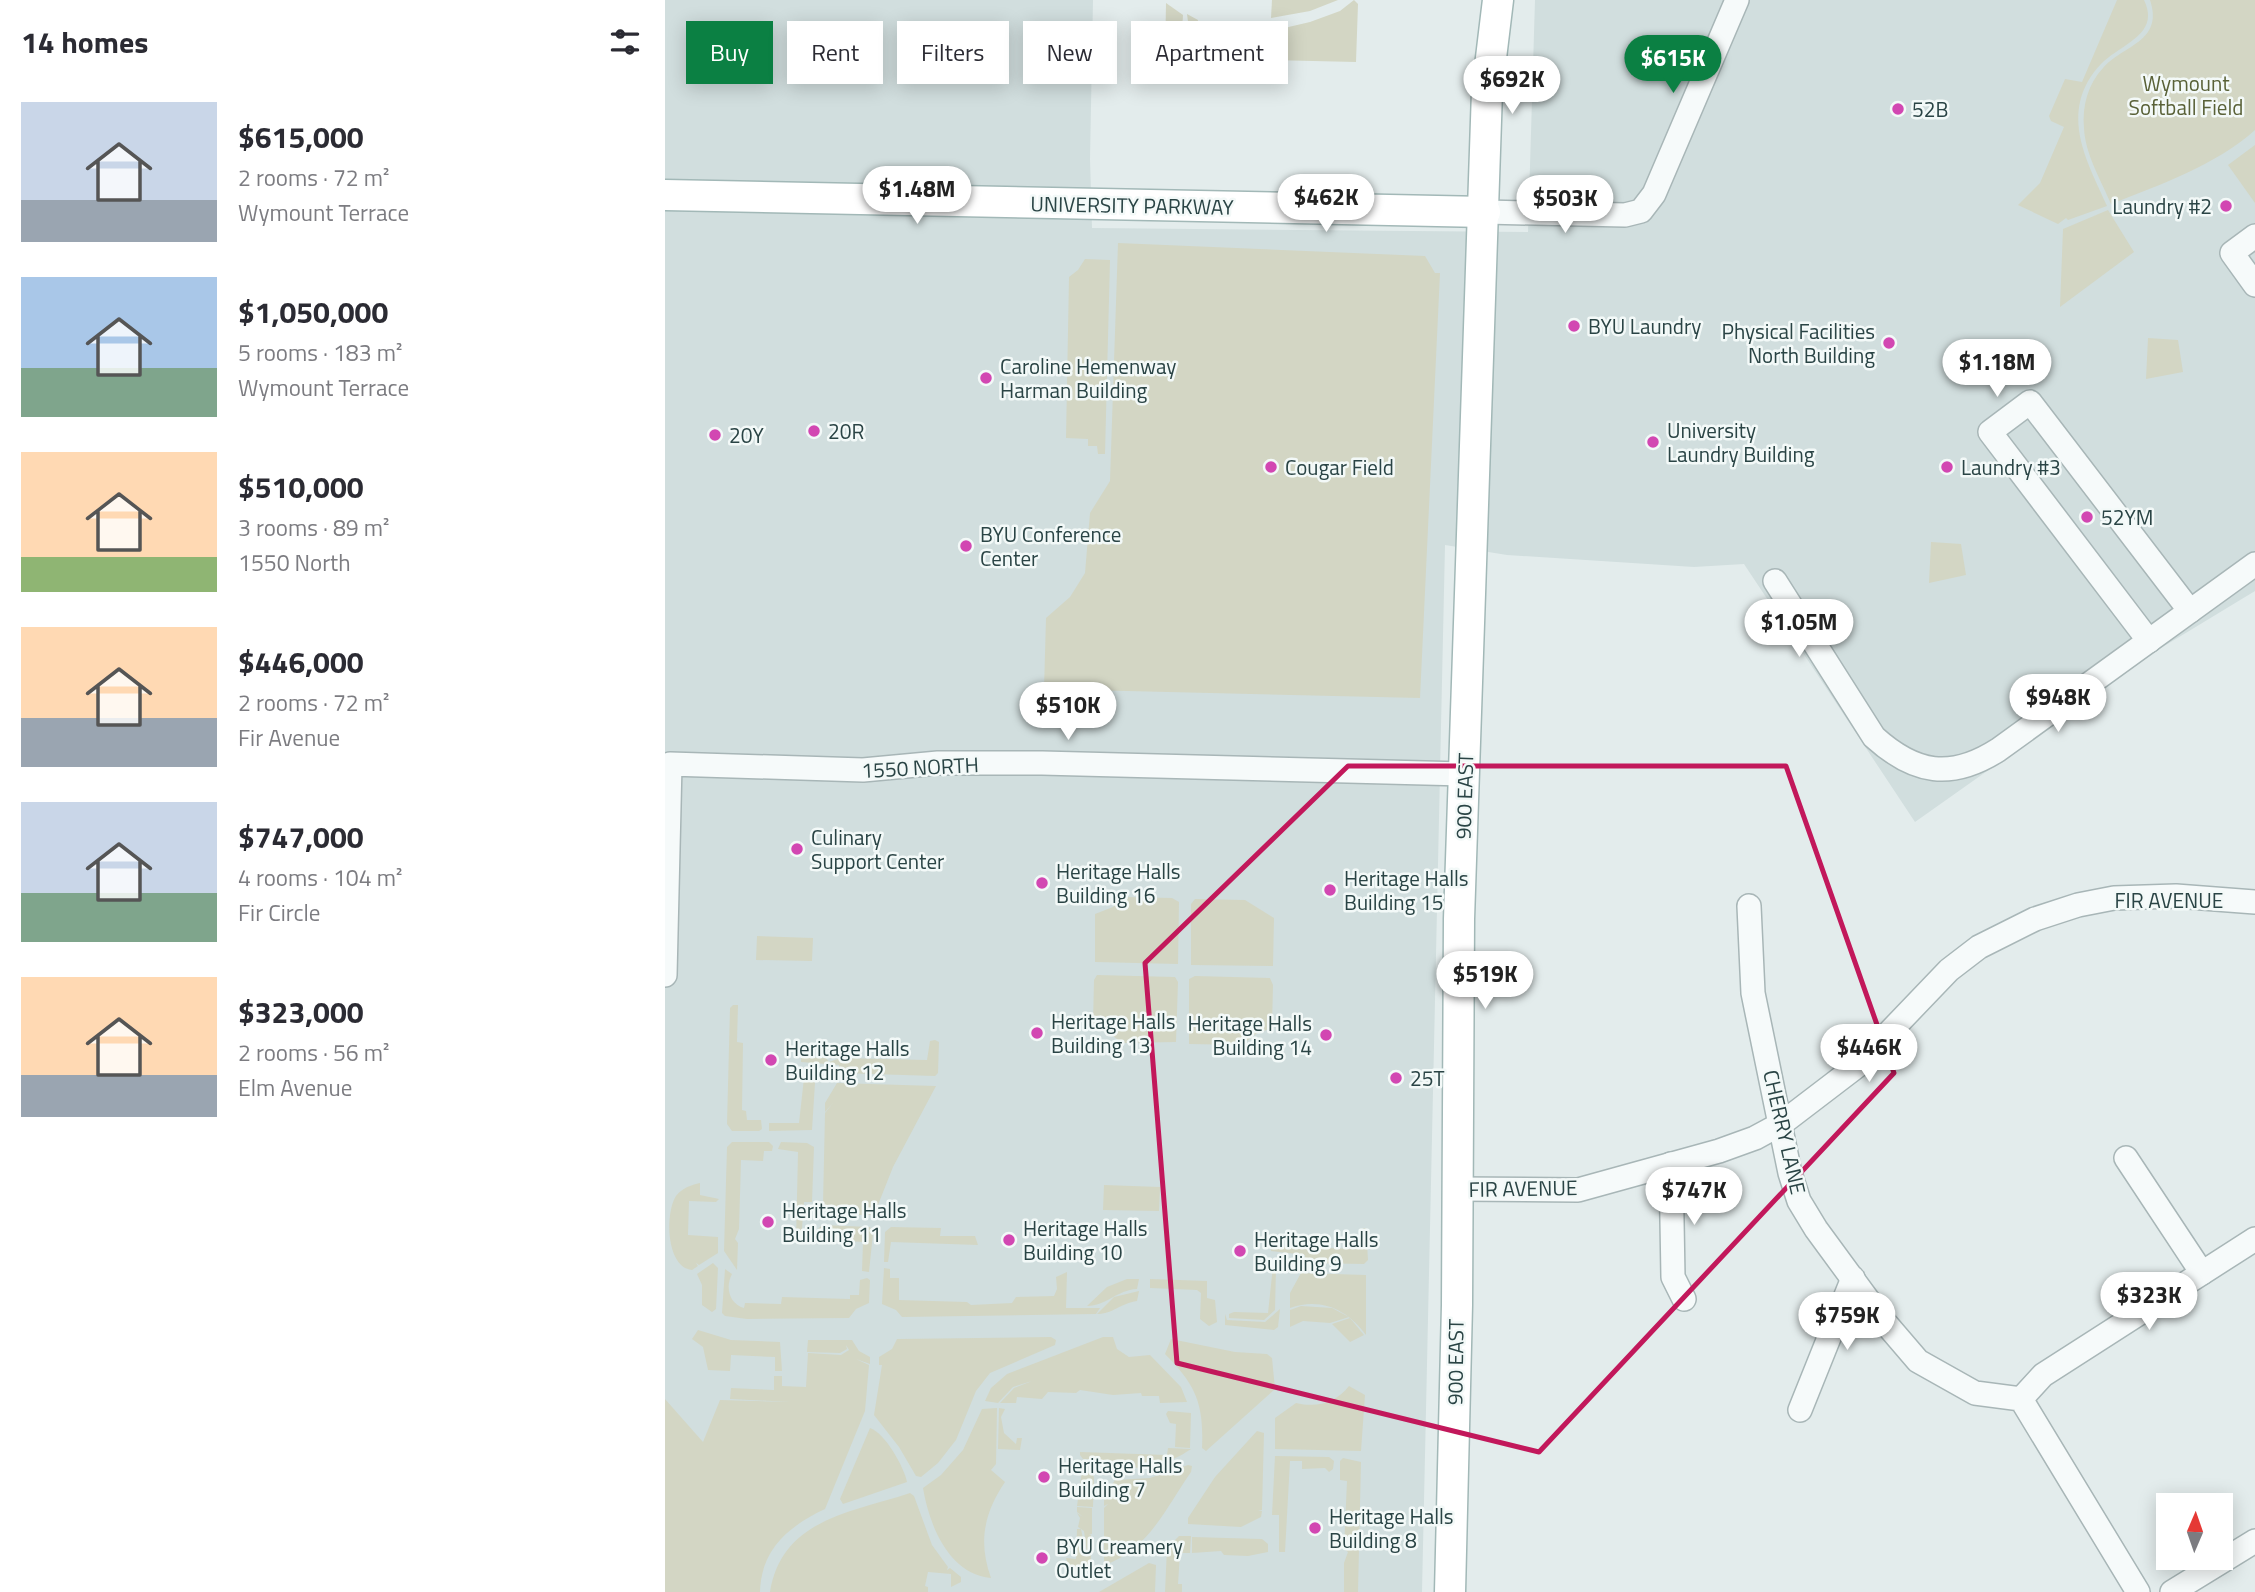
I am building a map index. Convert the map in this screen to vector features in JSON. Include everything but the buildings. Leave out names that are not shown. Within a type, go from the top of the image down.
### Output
[{"type":"main road","name":"900 EAST","points":[[1450,1592],[1458,1189],[1459,919],[1487,91],[1498,0]]},
{"type":"main road","name":"UNIVERSITY PARKWAY","points":[[665,195],[1485,212]]},
{"type":"street","name":"UNIVERSITY PARKWAY","points":[[1485,212],[1625,215],[1641,211],[1654,194],[1737,0]]},
{"type":"street","points":[[2255,236],[2232,253],[2255,285]]},
{"type":"street","points":[[2149,641],[1990,432],[2030,402],[2190,611]]},
{"type":"street","points":[[1775,580],[1874,737],[1888,750],[1919,766],[1944,770],[1977,764],[2255,564]]},
{"type":"street","name":"1550 NORTH","points":[[665,975],[670,764],[863,770],[938,763],[1041,764],[1464,774]]},
{"type":"street","name":"FIR AVENUE","points":[[1458,1189],[1578,1190],[1719,1152],[1781,1124],[1857,1066],[1949,970],[1979,947],[2035,919],[2078,905],[2114,898],[2176,896],[2255,902]]},
{"type":"street","name":"CHERRY LANE","points":[[1749,906],[1753,993],[1799,1201],[1882,1319],[1918,1361],[1975,1393],[2021,1399]]},
{"type":"street","points":[[2126,1158],[2202,1273]]},
{"type":"street","points":[[1671,1164],[1673,1277],[1684,1299]]},
{"type":"street","points":[[2138,1592],[2021,1399],[2043,1375],[2255,1239]]},
{"type":"street","points":[[1800,1410],[1853,1278]]},
{"type":"street","points":[[2172,1592],[2255,1541]]},
{"type":"highlighted area","points":[[1348,766],[1786,766],[1894,1073],[1539,1452],[1177,1363],[1145,963]]},
{"type":"shaded area","points":[[665,0],[1093,0],[1093,21],[1023,21],[1023,84],[1091,84],[1092,228],[1528,232],[1535,0],[2255,0],[2255,591],[2161,648],[1915,822],[1744,564],[1694,567],[1507,555],[1445,545],[1422,1592],[665,1592]]},
{"type":"green space","points":[[1272,0],[1338,0],[1310,11],[1271,18]]},
{"type":"green space","points":[[1354,0],[1358,4],[1356,62],[1288,60],[1288,27],[1340,11]]},
{"type":"green space","points":[[2117,0],[2144,0],[2148,12],[2147,22],[2136,38],[2109,57],[2094,72],[2083,92],[2078,115],[2085,155],[2107,206],[2068,220],[2066,218],[2058,224],[2018,205],[2040,183],[2064,127],[2051,121],[2049,116],[2065,79],[2082,82]]},
{"type":"green space","name":"Wymount Softball Field","points":[[2150,0],[2255,0],[2255,130],[2205,164],[2111,204],[2087,147],[2084,128],[2085,104],[2093,81],[2103,68],[2147,34],[2153,14]]},
{"type":"green space","points":[[1166,3],[1183,15],[1183,21],[1166,21]]},
{"type":"green space","points":[[1187,14],[1198,20],[1198,21],[1188,21]]},
{"type":"green space","points":[[2255,145],[2255,203],[2228,165]]},
{"type":"green space","points":[[2108,210],[2134,252],[2060,307],[2063,229]]},
{"type":"green space","name":"Cougar Field","points":[[1118,243],[1425,256],[1435,273],[1440,273],[1420,698],[1044,689],[1046,618],[1070,597],[1085,573],[1090,513],[1110,481]]},
{"type":"green space","points":[[1085,259],[1110,260],[1105,454],[1098,454],[1097,446],[1088,446],[1088,439],[1066,438],[1069,277]]},
{"type":"green space","points":[[2148,338],[2178,340],[2183,372],[2146,379]]},
{"type":"green space","points":[[1931,542],[1961,544],[1966,575],[1929,583]]},
{"type":"green space","points":[[1125,897],[1172,898],[1179,902],[1178,964],[1095,962],[1095,914],[1113,907]]},
{"type":"green space","points":[[1195,899],[1245,900],[1274,918],[1273,966],[1191,965],[1191,904]]},
{"type":"green space","points":[[757,936],[813,938],[812,961],[756,960]]},
{"type":"green space","points":[[1097,975],[1175,977],[1178,982],[1176,1042],[1122,1043],[1103,1028],[1093,1024],[1094,980]]},
{"type":"green space","points":[[1195,976],[1270,978],[1273,985],[1272,1028],[1256,1034],[1242,1045],[1189,1044],[1189,979]]},
{"type":"green space","points":[[738,1005],[737,1042],[743,1043],[742,1110],[746,1111],[747,1120],[761,1120],[762,1129],[759,1131],[732,1131],[727,1124],[730,1008]]},
{"type":"green space","points":[[930,1041],[939,1042],[938,1073],[935,1076],[839,1073],[839,1065],[801,1062],[801,1057],[826,1058],[829,1062],[840,1058],[927,1060]]},
{"type":"green space","points":[[804,1078],[813,1079],[815,1083],[812,1130],[769,1131],[769,1123],[799,1123]]},
{"type":"green space","points":[[837,1083],[936,1086],[893,1167],[874,1215],[841,1215],[823,1204],[825,1113],[833,1103],[825,1112],[825,1103]]},
{"type":"green space","points":[[732,1142],[769,1142],[773,1146],[772,1151],[764,1151],[763,1161],[741,1160],[739,1229],[735,1239],[738,1243],[737,1270],[724,1251],[727,1147]]},
{"type":"green space","points":[[781,1142],[807,1143],[814,1147],[812,1202],[804,1202],[801,1241],[796,1241],[798,1152],[778,1149]]},
{"type":"green space","points":[[700,1183],[700,1195],[719,1199],[716,1202],[689,1201],[688,1235],[718,1237],[718,1253],[699,1265],[696,1263],[698,1266],[692,1270],[683,1267],[673,1250],[670,1214],[678,1193]]},
{"type":"green space","points":[[1104,1185],[1160,1187],[1159,1211],[1103,1210]]},
{"type":"green space","points":[[822,1225],[870,1227],[873,1233],[869,1272],[862,1271],[863,1242],[819,1239],[817,1230]]},
{"type":"green space","points":[[891,1227],[941,1228],[940,1236],[975,1236],[978,1245],[891,1242],[888,1262],[884,1262],[885,1232]]},
{"type":"green space","points":[[1366,1228],[1368,1260],[1364,1264],[1304,1263],[1305,1255],[1271,1251],[1271,1246],[1358,1249],[1361,1229]]},
{"type":"green space","points":[[713,1263],[718,1268],[716,1309],[712,1312],[702,1305],[702,1285],[697,1274]]},
{"type":"green space","points":[[1273,1266],[1276,1268],[1275,1310],[1264,1320],[1229,1318],[1229,1314],[1234,1312],[1268,1313]]},
{"type":"green space","points":[[884,1268],[890,1269],[890,1278],[899,1278],[899,1300],[967,1302],[971,1305],[1012,1303],[1016,1297],[1054,1296],[1057,1289],[1056,1277],[1067,1272],[1066,1308],[1100,1308],[1096,1314],[902,1317],[896,1310],[882,1304]]},
{"type":"green space","points":[[725,1269],[732,1274],[729,1284],[732,1299],[744,1308],[745,1303],[781,1304],[782,1297],[850,1299],[850,1295],[859,1295],[860,1280],[867,1278],[870,1280],[869,1303],[856,1309],[849,1318],[747,1319],[725,1316],[722,1313]]},
{"type":"green space","points":[[1301,1273],[1366,1275],[1366,1335],[1351,1319],[1333,1308],[1312,1304],[1290,1308],[1290,1293]]},
{"type":"green space","points":[[1127,1279],[1139,1279],[1137,1289],[1087,1306],[1107,1287]]},
{"type":"green space","points":[[1150,1279],[1207,1281],[1207,1298],[1215,1300],[1217,1322],[1209,1326],[1200,1319],[1201,1293],[1197,1290],[1150,1288]]},
{"type":"green space","points":[[1139,1291],[1137,1301],[1097,1314],[1114,1297]]},
{"type":"green space","points":[[1301,1306],[1332,1308],[1349,1317],[1330,1323],[1303,1321],[1290,1327],[1290,1310]]},
{"type":"green space","points":[[1280,1309],[1278,1327],[1274,1330],[1225,1325],[1225,1314],[1227,1320],[1265,1322]]},
{"type":"green space","points":[[1350,1318],[1364,1335],[1350,1342],[1332,1324]]},
{"type":"green space","points":[[698,1330],[731,1340],[780,1342],[782,1371],[775,1371],[775,1357],[731,1355],[730,1371],[708,1370],[703,1347],[692,1339]]},
{"type":"green space","points":[[1051,1337],[1056,1340],[1055,1345],[990,1373],[976,1391],[956,1440],[938,1463],[921,1477],[916,1476],[899,1447],[874,1415],[882,1365],[879,1365],[879,1357],[892,1349],[897,1339]]},
{"type":"green space","points":[[1103,1337],[1113,1337],[1117,1349],[1129,1357],[1150,1355],[1181,1387],[1187,1402],[1160,1403],[1159,1396],[1142,1396],[1141,1393],[1113,1395],[1080,1390],[1076,1393],[1048,1392],[1042,1399],[1017,1397],[1016,1403],[1000,1403],[1014,1388],[1032,1381],[1013,1387],[998,1403],[985,1401],[991,1388],[1007,1374]]},
{"type":"green space","points":[[1171,1339],[1235,1352],[1267,1354],[1272,1358],[1275,1389],[1206,1451],[1202,1448],[1201,1419],[1196,1396],[1184,1376],[1165,1354]]},
{"type":"green space","points":[[808,1340],[852,1340],[859,1351],[870,1357],[870,1364],[856,1359],[869,1365],[865,1411],[825,1509],[800,1523],[779,1541],[766,1563],[760,1592],[665,1592],[665,1399],[703,1442],[720,1400],[791,1402],[730,1399],[731,1388],[774,1390],[774,1376],[782,1376],[782,1386],[806,1387],[808,1353],[841,1355],[849,1350],[846,1345],[847,1349],[840,1353],[807,1352]]},
{"type":"green space","points":[[1349,1386],[1365,1395],[1361,1451],[1275,1449],[1275,1418],[1296,1403],[1311,1405],[1332,1400]]},
{"type":"green space","points":[[997,1408],[996,1464],[991,1470],[1005,1482],[992,1505],[985,1528],[985,1552],[991,1578],[963,1567],[952,1557],[943,1545],[930,1517],[923,1488],[941,1475],[963,1450],[982,1409]]},
{"type":"green space","points":[[999,1408],[1005,1409],[1001,1417],[1004,1433],[1016,1444],[1017,1438],[1022,1438],[1020,1450],[998,1449]]},
{"type":"green space","points":[[1168,1411],[1191,1413],[1190,1448],[1175,1447],[1176,1424],[1170,1423],[1166,1414]]},
{"type":"green space","points":[[870,1428],[882,1436],[893,1451],[907,1482],[843,1504],[840,1499]]},
{"type":"green space","points":[[1257,1431],[1264,1433],[1262,1510],[1258,1511],[1262,1511],[1261,1517],[1241,1527],[1188,1524],[1188,1518],[1215,1477]]},
{"type":"green space","points":[[1168,1448],[1191,1449],[1165,1462],[1127,1469],[1117,1469],[1118,1461],[1083,1459],[1080,1455],[1080,1452],[1167,1455]]},
{"type":"green space","points":[[1275,1456],[1329,1457],[1334,1461],[1333,1469],[1329,1472],[1325,1468],[1302,1469],[1302,1461],[1290,1461],[1285,1552],[1279,1552],[1279,1515],[1272,1515]]},
{"type":"green space","points":[[1343,1458],[1361,1462],[1358,1592],[1344,1592],[1344,1563],[1348,1552],[1344,1549],[1347,1481],[1340,1480],[1340,1461]]},
{"type":"green space","points":[[1192,1466],[1191,1472],[1165,1513],[1145,1538],[1133,1549],[1104,1565],[1104,1508],[1108,1504],[1104,1506],[1104,1497],[1115,1480],[1150,1478]]},
{"type":"green space","points":[[1082,1471],[1093,1474],[1093,1507],[1077,1506]]},
{"type":"green space","points":[[910,1493],[914,1496],[932,1545],[948,1567],[947,1570],[950,1568],[961,1577],[961,1582],[951,1587],[951,1574],[928,1572],[925,1586],[928,1587],[928,1592],[770,1592],[777,1568],[789,1549],[804,1534],[842,1514]]},
{"type":"green space","points":[[1077,1507],[1092,1508],[1092,1534],[1089,1534],[1091,1553],[1087,1553],[1084,1531],[1078,1527],[1080,1518],[1077,1513],[1083,1517],[1077,1512]]},
{"type":"green space","points":[[1077,1529],[1081,1529],[1086,1554],[1091,1555],[1090,1570],[1072,1577],[1066,1558],[1076,1559]]},
{"type":"green space","points":[[1179,1536],[1191,1536],[1190,1553],[1180,1553],[1178,1584],[1182,1584],[1182,1592],[1165,1592],[1167,1548]]},
{"type":"green space","points":[[1192,1537],[1262,1539],[1268,1544],[1268,1552],[1248,1556],[1224,1555],[1221,1551],[1192,1553]]},
{"type":"green space","points":[[1149,1563],[1156,1565],[1155,1592],[1099,1592]]},
{"type":"place","name":"52B","points":[[1898,109]]},
{"type":"place","name":"Laundry #2","points":[[2226,206]]},
{"type":"place","name":"BYU Laundry","points":[[1574,326]]},
{"type":"place","name":"Physical Facilities North Building","points":[[1889,343]]},
{"type":"place","name":"Caroline Hemenway Harman Building","points":[[986,378]]},
{"type":"place","name":"20R","points":[[814,431]]},
{"type":"place","name":"20Y","points":[[715,435]]},
{"type":"place","name":"University Laundry Building","points":[[1653,442]]},
{"type":"place","name":"Cougar Field","points":[[1271,467]]},
{"type":"place","name":"Laundry #3","points":[[1947,467]]},
{"type":"place","name":"52YM","points":[[2087,517]]},
{"type":"place","name":"BYU Conference Center","points":[[966,546]]},
{"type":"place","name":"Culinary Support Center","points":[[797,849]]},
{"type":"place","name":"Heritage Halls Building 16","points":[[1042,883]]},
{"type":"place","name":"Heritage Halls Building 15","points":[[1330,890]]},
{"type":"place","name":"Heritage Halls Building 13","points":[[1037,1033]]},
{"type":"place","name":"Heritage Halls Building 14","points":[[1326,1035]]},
{"type":"place","name":"Heritage Halls Building 12","points":[[771,1060]]},
{"type":"place","name":"25T","points":[[1396,1078]]},
{"type":"place","name":"Heritage Halls Building 11","points":[[768,1222]]},
{"type":"place","name":"Heritage Halls Building 10","points":[[1009,1240]]},
{"type":"place","name":"Heritage Halls Building 9","points":[[1240,1251]]},
{"type":"place","name":"Heritage Halls Building 7","points":[[1044,1477]]},
{"type":"place","name":"Heritage Halls Building 8","points":[[1315,1528]]},
{"type":"place","name":"BYU Creamery Outlet","points":[[1042,1558]]}]
